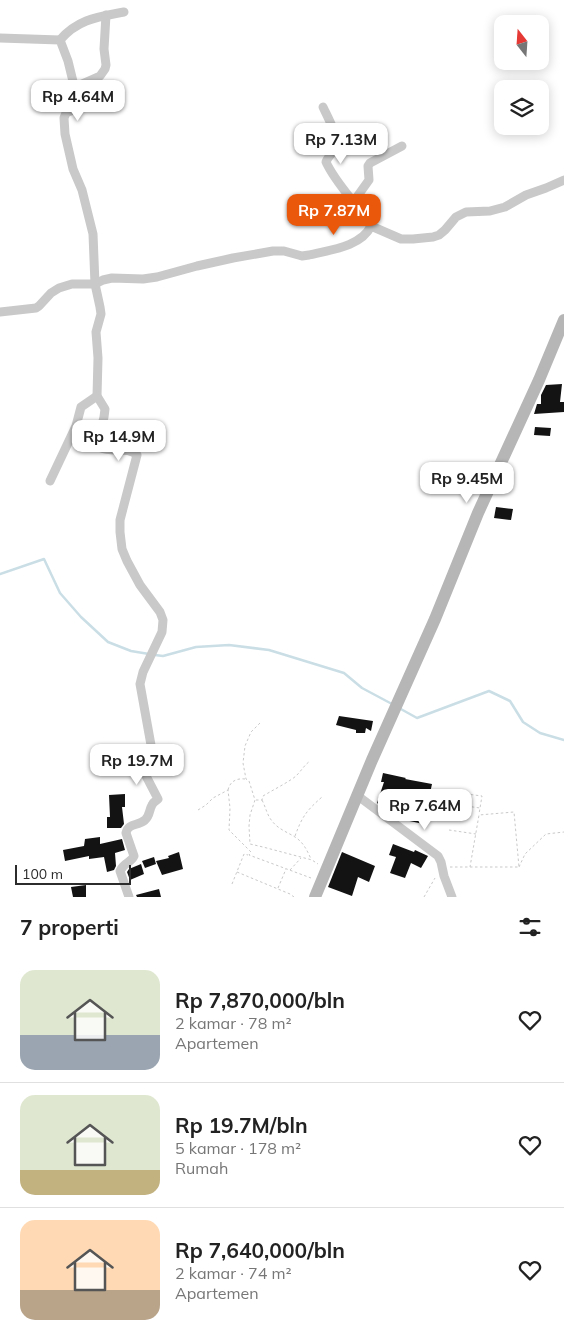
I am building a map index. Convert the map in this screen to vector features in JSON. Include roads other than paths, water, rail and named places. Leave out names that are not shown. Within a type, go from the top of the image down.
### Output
[{"type":"street","points":[[60,40],[68,30],[77,24],[124,12]]},
{"type":"street","points":[[75,87],[100,76],[105,69],[106,16]]},
{"type":"street","points":[[0,38],[60,40]]},
{"type":"street","points":[[60,40],[68,61],[78,102],[74,111],[66,113],[64,118],[65,134],[74,169],[82,190],[92,234],[95,284],[101,314],[96,332],[98,358],[97,396],[105,409],[99,441],[103,449],[116,451],[131,450],[137,455],[120,520],[122,549],[140,585],[160,612],[163,620],[162,632],[143,672],[140,684],[151,745],[145,766],[145,774],[158,799],[152,805],[145,820],[126,829],[134,856],[132,860],[124,864],[120,871],[129,897]]},
{"type":"street","points":[[323,107],[336,138],[334,149],[326,162],[371,226],[401,239],[413,240],[439,235],[456,217],[466,212],[505,208],[526,195],[564,180]]},
{"type":"street","points":[[354,200],[369,180],[368,166],[370,162],[402,146]]},
{"type":"street","points":[[0,312],[36,308],[51,293],[72,284],[95,284],[112,278],[143,279],[157,277],[233,258],[273,251],[284,250],[302,256],[350,244],[369,231],[371,226]]},
{"type":"street","points":[[315,897],[450,584],[478,513],[539,380],[564,320]]},
{"type":"street","points":[[50,481],[76,426],[81,407],[97,396]]},
{"type":"street","points":[[358,796],[438,856],[452,897]]},
{"type":"waterway","points":[[0,574],[44,559],[60,593],[81,617],[108,642],[131,651],[149,654]]},
{"type":"waterway","points":[[155,655],[163,656],[196,647],[229,645],[269,650],[344,673],[362,688],[392,704]]},
{"type":"waterway","points":[[399,708],[417,718],[489,691],[510,701],[523,722],[540,733],[564,740]]}]
